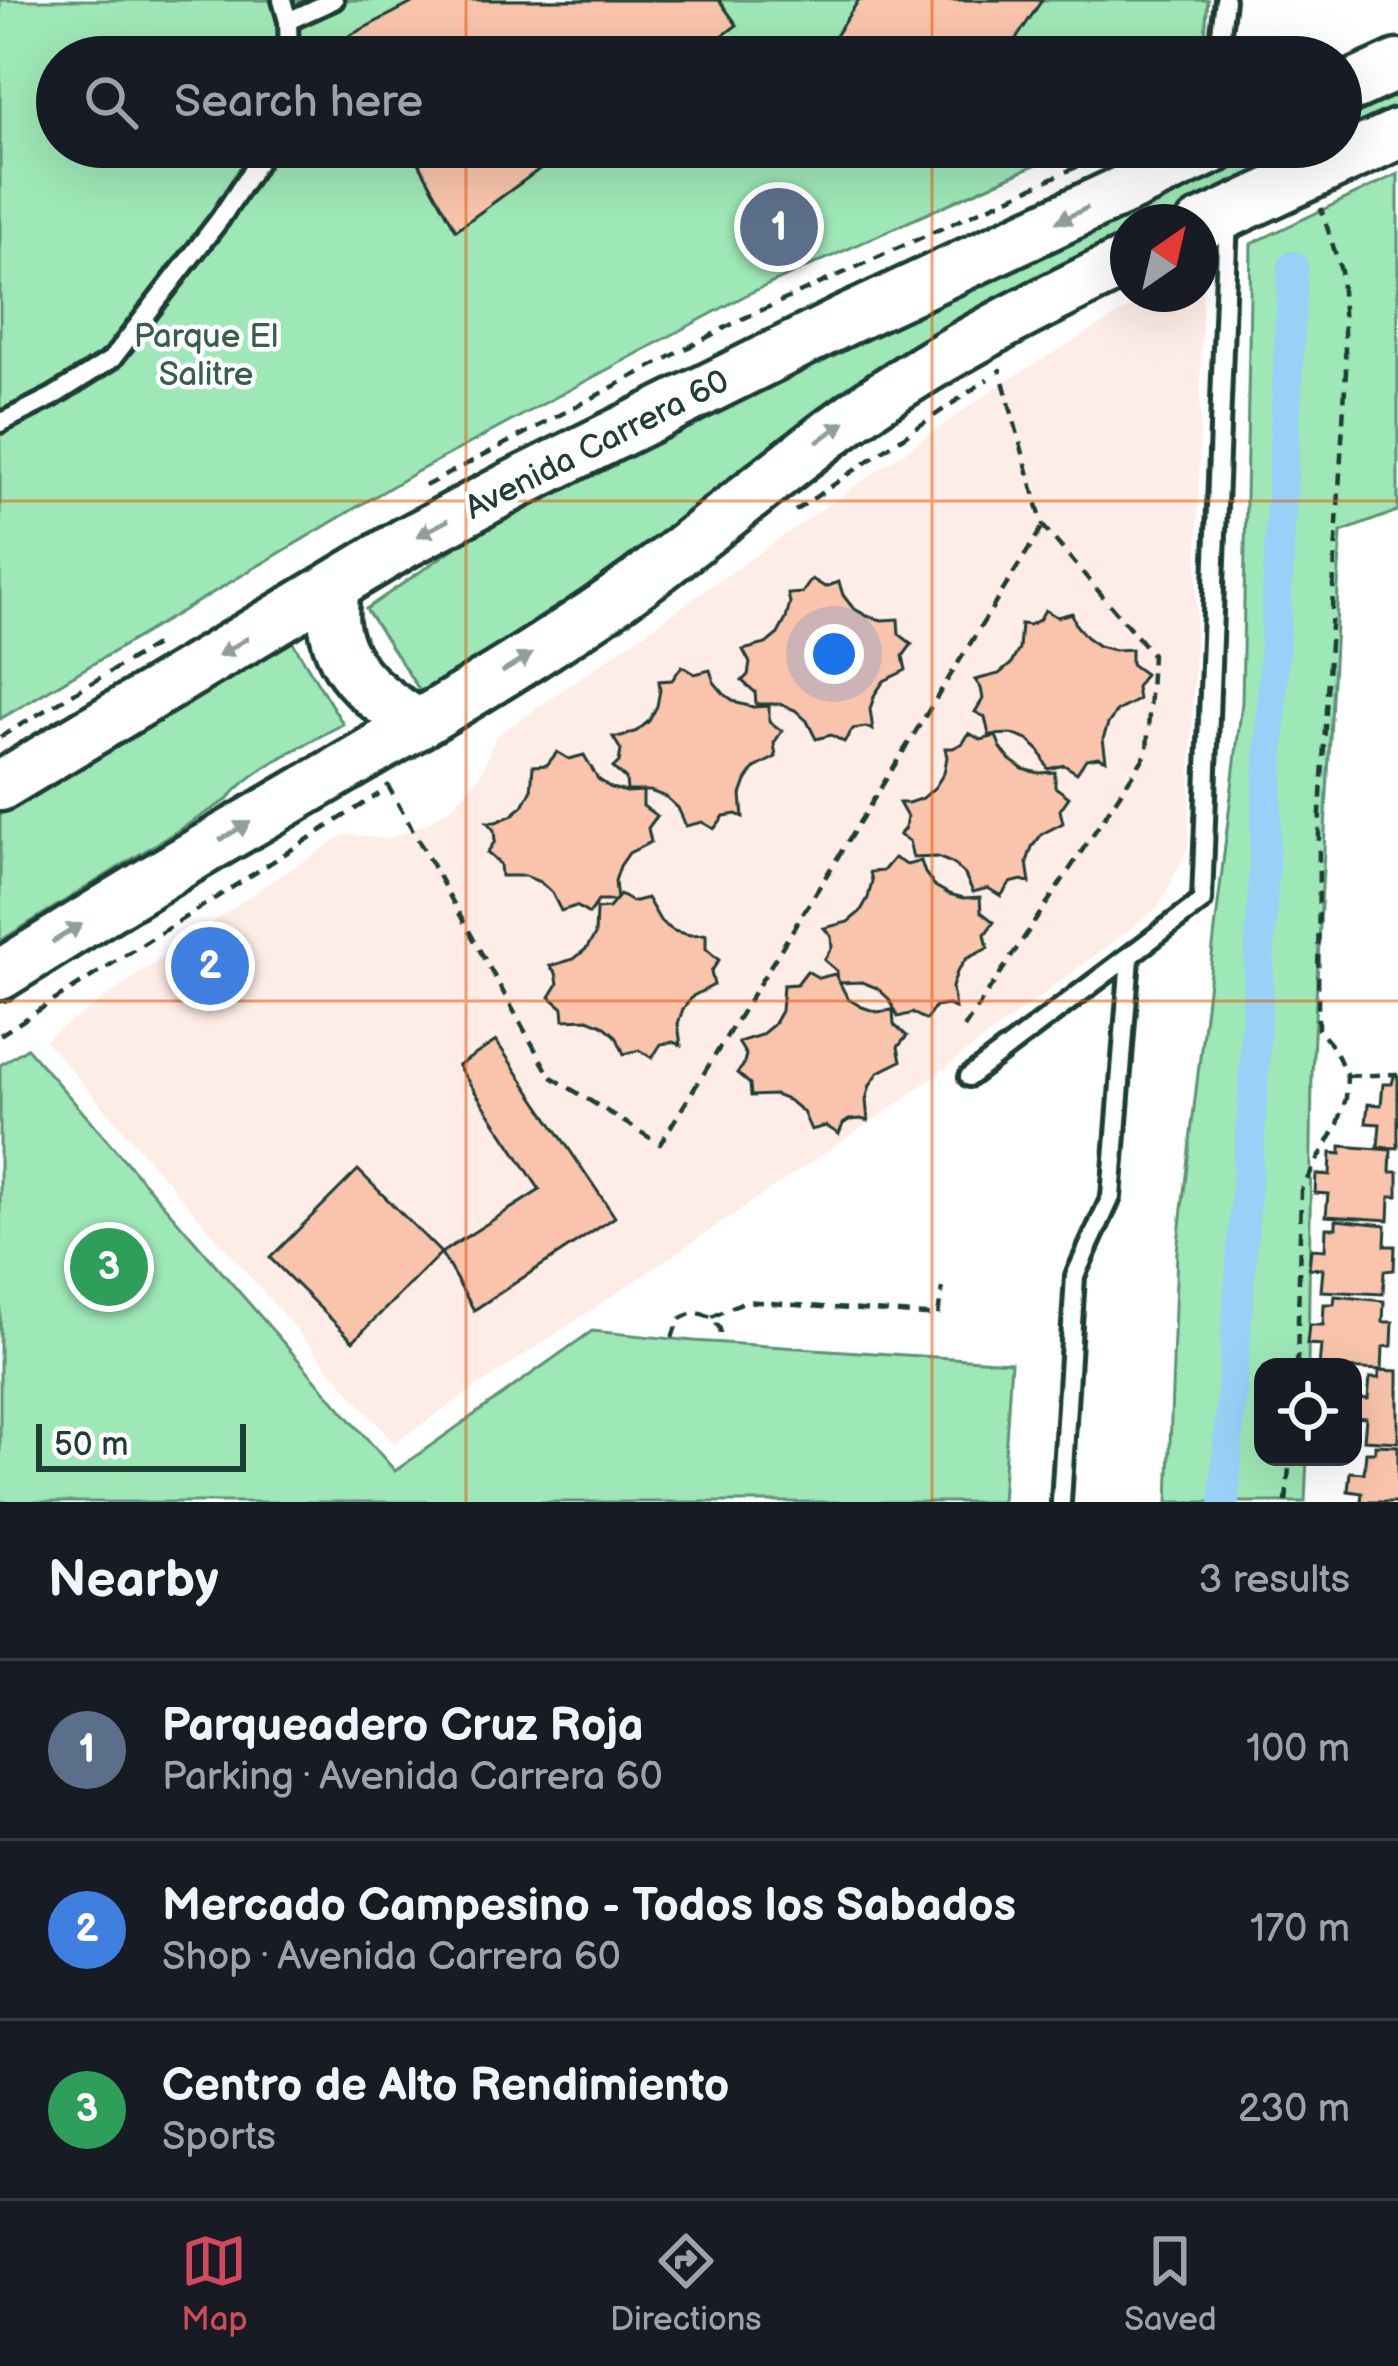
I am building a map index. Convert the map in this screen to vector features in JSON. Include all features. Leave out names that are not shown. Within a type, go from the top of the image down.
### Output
[{"type":"main road","points":[[1362,81],[1398,65]]},
{"type":"main road","points":[[1362,151],[1398,134]]},
{"type":"main road","name":"Avenida Carrera 60","points":[[0,786],[405,543],[608,437],[1168,168]]},
{"type":"main road","points":[[1218,217],[1324,168]]},
{"type":"main road","points":[[0,975],[614,601],[792,461],[904,382],[1013,317],[1110,270]]},
{"type":"main road","points":[[334,587],[334,627],[350,670],[381,701],[418,724]]},
{"type":"lane","points":[[282,0],[288,36]]},
{"type":"lane","points":[[288,21],[334,0]]},
{"type":"lane","points":[[1221,36],[1225,0]]},
{"type":"lane","points":[[0,423],[52,397],[112,358],[254,168]]},
{"type":"lane","points":[[969,1077],[1202,902],[1212,312]]},
{"type":"lane","points":[[1060,1502],[1075,1276],[1111,1197],[1130,958]]},
{"type":"path","points":[[1297,1358],[1301,1190],[1338,1124],[1347,1076],[1334,1048],[1318,1029],[1319,830],[1346,371],[1341,272],[1317,197]]},
{"type":"path","points":[[964,1028],[1147,753],[1152,654],[1043,526],[1000,370]]},
{"type":"path","points":[[370,753],[550,1076],[660,1144],[1043,526]]},
{"type":"path","points":[[1347,1076],[1398,1074]]},
{"type":"path","points":[[712,1317],[745,1301],[938,1316],[942,1288]]},
{"type":"path","points":[[673,1339],[678,1320],[694,1312],[712,1317],[720,1329],[720,1342]]},
{"type":"path","points":[[1286,1502],[1289,1466]]},
{"type":"shaded area","points":[[1123,312],[1202,312],[1188,847],[1159,907],[900,1102],[394,1443],[45,1040],[346,834],[386,839],[426,824],[454,806],[482,772],[495,737],[1003,383]]},
{"type":"green space","name":"Parque El Salitre","points":[[0,0],[1208,0],[1205,36],[36,36],[36,168],[1028,168],[750,293],[411,475],[0,719]]},
{"type":"green space","points":[[1398,88],[1398,109],[1362,123],[1362,104]]},
{"type":"green space","points":[[1224,168],[1266,168],[1193,204],[1147,204]]},
{"type":"green space","points":[[1398,174],[1398,511],[1341,532],[1312,1074],[1308,1358],[1254,1358],[1254,1466],[1307,1466],[1305,1502],[1168,1502],[1177,1251],[1242,702],[1251,244]]},
{"type":"green space","points":[[1110,221],[1110,245],[892,358],[636,553],[422,694],[366,609],[514,507]]},
{"type":"green space","points":[[289,636],[343,724],[265,767],[227,800],[0,941],[0,812]]},
{"type":"green space","points":[[27,1048],[395,1471],[592,1331],[1011,1362],[1002,1502],[0,1502],[0,1065]]},
{"type":"building","points":[[418,0],[719,0],[737,25],[722,36],[349,36]]},
{"type":"building","points":[[859,0],[1042,0],[1018,36],[835,36]]},
{"type":"building","points":[[422,168],[541,168],[456,230]]},
{"type":"building","points":[[812,579],[825,587],[839,582],[853,608],[867,616],[898,619],[899,634],[912,644],[903,656],[906,670],[884,681],[875,694],[870,709],[873,730],[853,729],[844,742],[831,735],[816,739],[795,710],[780,704],[756,704],[755,692],[742,681],[750,663],[743,650],[766,644],[778,634],[790,603],[788,594],[802,593]]},
{"type":"building","points":[[1045,610],[1057,617],[1072,613],[1076,625],[1099,646],[1131,649],[1131,664],[1145,674],[1136,687],[1138,700],[1117,711],[1108,724],[1103,739],[1106,760],[1086,759],[1077,773],[1064,765],[1048,769],[1028,740],[1012,734],[989,735],[985,717],[975,712],[983,699],[975,680],[999,674],[1011,664],[1019,649],[1021,624],[1039,620]]},
{"type":"building","points":[[682,666],[695,674],[710,670],[714,682],[737,703],[769,706],[769,721],[782,731],[774,743],[776,757],[755,768],[746,781],[741,795],[743,817],[724,816],[714,829],[702,822],[686,826],[678,808],[666,797],[627,791],[626,779],[613,768],[621,750],[613,737],[637,731],[649,721],[657,706],[659,681],[672,680]]},
{"type":"building","points":[[969,733],[981,740],[996,736],[1010,760],[1023,769],[1055,772],[1055,787],[1069,797],[1060,810],[1063,823],[1042,834],[1032,847],[1027,862],[1030,883],[1010,883],[1001,896],[988,888],[973,892],[952,863],[937,857],[913,858],[909,841],[899,835],[907,817],[899,803],[923,798],[935,787],[944,773],[945,748],[963,743]]},
{"type":"building","points":[[557,752],[569,759],[584,755],[598,779],[611,788],[643,791],[643,806],[657,816],[648,828],[651,842],[629,853],[620,866],[615,881],[617,901],[598,901],[589,914],[576,906],[561,911],[540,882],[525,876],[501,876],[500,864],[487,853],[495,841],[487,822],[511,816],[523,806],[531,791],[533,766],[547,765]]},
{"type":"building","points":[[894,858],[907,865],[921,861],[935,886],[949,894],[980,897],[981,912],[994,922],[985,934],[988,948],[966,959],[957,972],[952,987],[955,1008],[935,1007],[926,1020],[913,1013],[898,1017],[877,988],[862,982],[838,983],[837,971],[824,960],[832,947],[824,928],[848,922],[860,912],[868,898],[870,872],[883,871]]},
{"type":"building","points":[[620,895],[632,902],[647,898],[661,922],[674,931],[706,934],[706,949],[719,960],[711,972],[714,985],[693,996],[683,1009],[678,1024],[681,1045],[661,1044],[652,1058],[639,1050],[624,1054],[616,1036],[603,1025],[588,1019],[564,1020],[563,1008],[550,997],[558,984],[550,966],[574,959],[586,949],[595,935],[596,909],[609,908]]},
{"type":"building","points":[[807,971],[819,978],[835,974],[848,999],[862,1007],[893,1010],[894,1025],[907,1036],[898,1047],[901,1061],[879,1072],[870,1085],[868,1121],[849,1120],[839,1134],[826,1126],[811,1130],[803,1112],[790,1101],[775,1095],[751,1096],[750,1084],[737,1073],[746,1055],[738,1042],[761,1035],[773,1025],[781,1011],[783,985],[797,984]]},
{"type":"building","points":[[496,1041],[615,1217],[474,1310],[441,1253],[540,1190],[458,1066]]},
{"type":"building","points":[[1398,1076],[1398,1148],[1378,1147],[1380,1124],[1366,1123],[1368,1104],[1381,1105],[1383,1084],[1392,1084]]},
{"type":"building","points":[[1341,1146],[1391,1150],[1390,1172],[1398,1172],[1398,1196],[1390,1196],[1389,1220],[1326,1216],[1328,1194],[1315,1193],[1316,1174],[1330,1175],[1331,1153],[1341,1154]]},
{"type":"building","points":[[358,1170],[441,1253],[353,1341],[270,1258]]},
{"type":"building","points":[[1336,1220],[1386,1225],[1385,1246],[1395,1246],[1394,1270],[1384,1271],[1383,1294],[1321,1291],[1323,1269],[1309,1268],[1311,1249],[1325,1250],[1326,1228],[1336,1228]]},
{"type":"building","points":[[1335,1296],[1384,1301],[1383,1322],[1393,1322],[1392,1346],[1383,1347],[1382,1370],[1362,1369],[1362,1358],[1320,1358],[1321,1345],[1307,1344],[1309,1325],[1323,1325],[1324,1304],[1334,1304]]},
{"type":"building","points":[[1379,1370],[1398,1371],[1398,1442],[1364,1440],[1362,1399],[1368,1399],[1370,1378],[1379,1378]]},
{"type":"building","points":[[1375,1445],[1398,1446],[1398,1502],[1361,1502],[1362,1493],[1348,1491],[1350,1472],[1364,1473],[1366,1452],[1375,1452]]},
{"type":"waterway","points":[[1224,1502],[1252,1111],[1293,266]]},
{"type":"place","name":"Parqueadero Cruz Roja","points":[[779,227]]},
{"type":"place","name":"Mercado Campesino - Todos los Sabados","points":[[210,966]]},
{"type":"place","name":"Centro de Alto Rendimiento","points":[[109,1267]]}]
